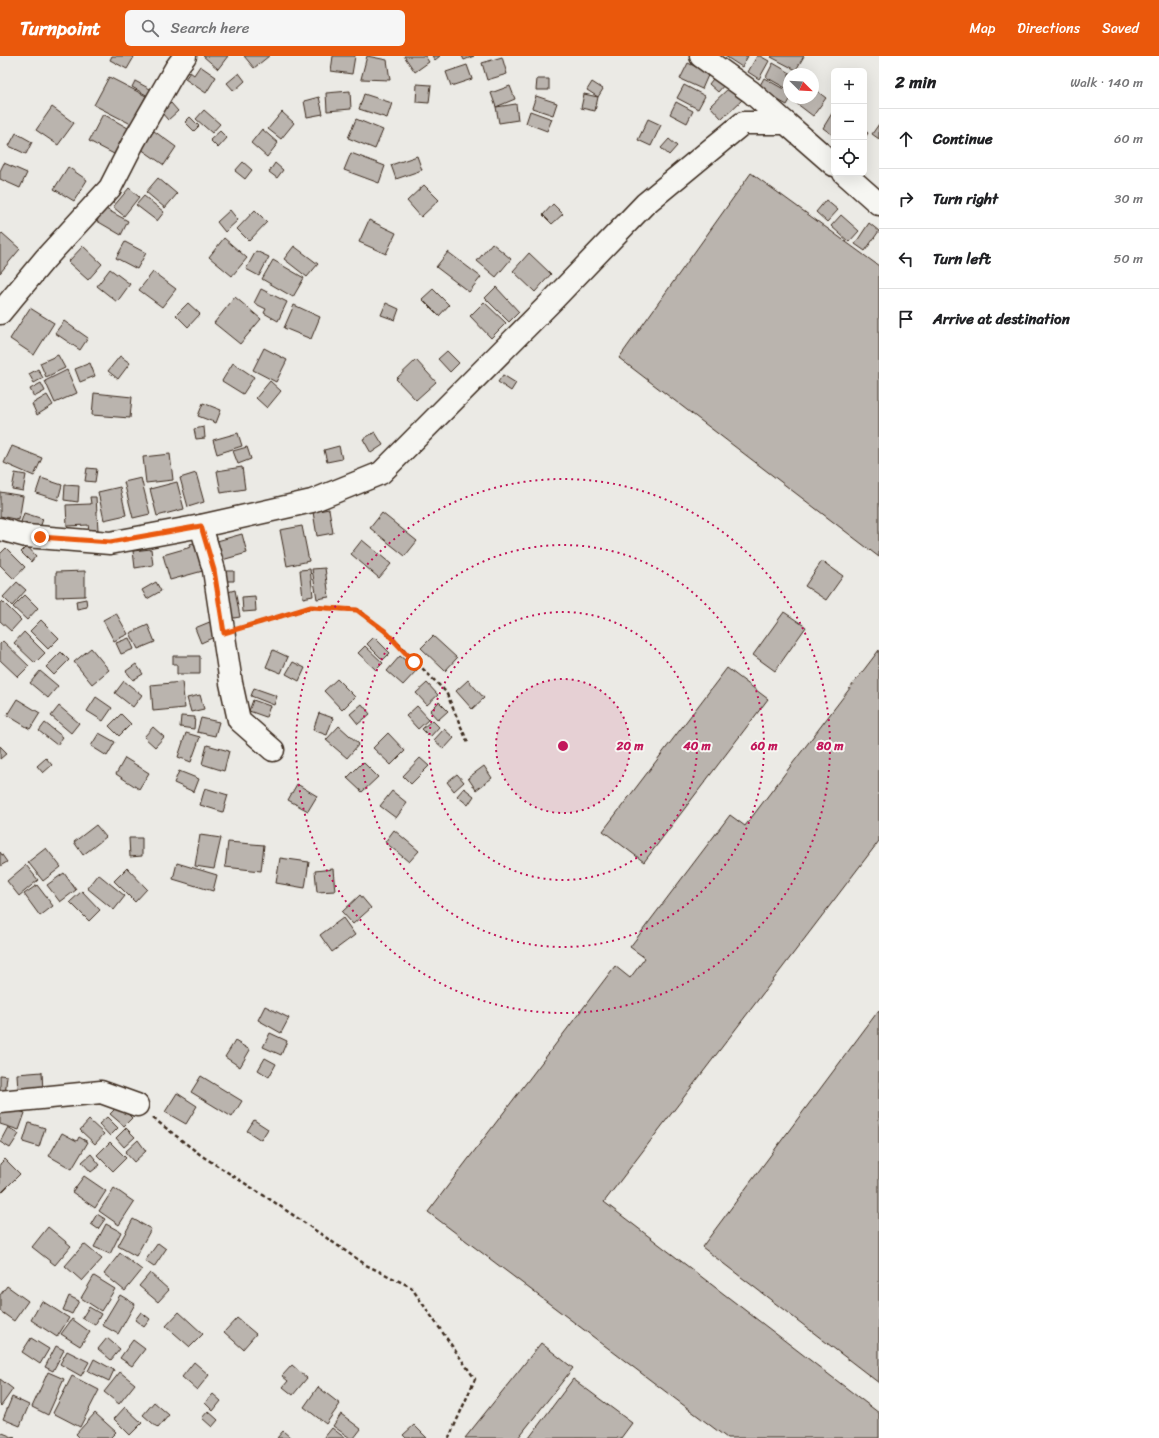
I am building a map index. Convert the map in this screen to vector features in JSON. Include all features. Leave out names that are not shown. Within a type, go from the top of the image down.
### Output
[{"type":"street","points":[[0,313],[45,259],[110,188],[176,68],[185,56]]},
{"type":"street","points":[[701,56],[751,92],[831,162]]},
{"type":"street","points":[[0,529],[26,536],[110,542],[201,526],[312,501],[381,473],[552,301],[645,204],[743,123],[786,123]]},
{"type":"street","points":[[847,176],[879,204]]},
{"type":"street","points":[[201,526],[214,570],[231,683],[239,720],[273,750]]},
{"type":"street","points":[[0,1102],[101,1092],[137,1105]]},
{"type":"path","points":[[224,633],[311,607],[357,610],[385,631],[446,692],[468,743]]},
{"type":"path","points":[[137,1105],[202,1156],[274,1202],[366,1265],[411,1287],[475,1379],[449,1438]]},
{"type":"building","points":[[112,56],[134,57],[127,69],[110,60]]},
{"type":"building","points":[[203,56],[228,56],[218,69]]},
{"type":"building","points":[[244,56],[269,56],[254,68]]},
{"type":"building","points":[[333,56],[355,56],[352,74],[331,71]]},
{"type":"building","points":[[367,56],[387,60],[390,80],[361,79]]},
{"type":"building","points":[[404,56],[425,56],[429,62],[415,72]]},
{"type":"building","points":[[432,56],[440,56],[435,60]]},
{"type":"building","points":[[462,56],[474,56],[464,60]]},
{"type":"building","points":[[725,56],[748,56],[742,67]]},
{"type":"building","points":[[757,56],[769,61],[759,79],[748,72]]},
{"type":"building","points":[[804,56],[797,68],[792,68],[771,57]]},
{"type":"building","points":[[502,57],[507,74],[487,80],[482,63]]},
{"type":"building","points":[[688,63],[709,73],[702,89],[680,79]]},
{"type":"building","points":[[773,63],[783,69],[783,87],[766,77]]},
{"type":"building","points":[[467,65],[472,79],[451,86],[446,72]]},
{"type":"building","points":[[200,66],[216,77],[206,93],[185,79],[190,72],[194,75]]},
{"type":"building","points":[[239,73],[245,81],[234,91],[227,83]]},
{"type":"building","points":[[716,75],[725,84],[718,92],[709,84]]},
{"type":"building","points":[[109,77],[146,96],[131,124],[94,105]]},
{"type":"building","points":[[764,78],[783,89],[783,103],[758,89]]},
{"type":"building","points":[[537,79],[549,79],[549,90],[536,90]]},
{"type":"building","points":[[135,81],[152,90],[148,96],[132,87]]},
{"type":"building","points":[[592,82],[603,89],[598,97],[587,90]]},
{"type":"building","points":[[417,84],[431,85],[429,103],[416,102]]},
{"type":"building","points":[[684,85],[705,96],[698,109],[677,98]]},
{"type":"building","points":[[510,86],[515,99],[496,107],[491,93]]},
{"type":"building","points":[[731,86],[743,99],[722,119],[710,106]]},
{"type":"building","points":[[350,91],[351,109],[327,111],[326,93]]},
{"type":"building","points":[[819,93],[826,98],[813,116],[797,104],[819,104]]},
{"type":"building","points":[[364,94],[392,103],[387,118],[359,109]]},
{"type":"building","points":[[584,94],[598,97],[595,111],[581,108]]},
{"type":"building","points":[[536,96],[557,103],[553,115],[532,108]]},
{"type":"building","points":[[319,97],[323,114],[307,117],[304,101]]},
{"type":"building","points":[[676,102],[693,111],[687,123],[670,114]]},
{"type":"building","points":[[171,103],[178,111],[168,120],[161,112]]},
{"type":"building","points":[[516,104],[518,120],[499,123],[496,107]]},
{"type":"building","points":[[52,107],[74,123],[58,145],[36,130]]},
{"type":"building","points":[[204,110],[220,124],[212,133],[196,119]]},
{"type":"building","points":[[530,111],[552,119],[547,131],[526,123]]},
{"type":"building","points":[[282,112],[294,123],[281,139],[268,129]]},
{"type":"building","points":[[103,114],[128,128],[114,154],[89,141]]},
{"type":"building","points":[[831,115],[831,134],[823,128]]},
{"type":"building","points":[[190,117],[199,126],[194,131],[185,122]]},
{"type":"building","points":[[356,119],[383,130],[375,149],[348,138]]},
{"type":"building","points":[[648,119],[661,125],[651,146],[638,140]]},
{"type":"building","points":[[879,124],[879,139],[872,134]]},
{"type":"building","points":[[262,129],[278,143],[267,157],[251,143]]},
{"type":"building","points":[[154,131],[176,147],[164,165],[141,149]]},
{"type":"building","points":[[220,131],[227,138],[218,148],[210,140]]},
{"type":"building","points":[[16,133],[32,142],[26,154],[9,146]]},
{"type":"building","points":[[669,139],[677,146],[669,155],[661,148]]},
{"type":"building","points":[[351,153],[385,166],[379,183],[344,170]]},
{"type":"building","points":[[417,156],[422,170],[396,179],[391,165]]},
{"type":"building","points":[[243,162],[252,170],[245,179],[235,171]]},
{"type":"building","points":[[4,163],[27,173],[20,188],[0,179],[0,171]]},
{"type":"building","points":[[275,163],[283,170],[277,178],[269,172]]},
{"type":"building","points":[[68,167],[87,180],[74,201],[54,189]]},
{"type":"building","points":[[751,173],[879,266],[879,557],[619,358]]},
{"type":"building","points":[[158,178],[177,194],[165,208],[146,192]]},
{"type":"building","points":[[424,185],[439,200],[421,217],[407,201]]},
{"type":"building","points":[[129,188],[139,197],[124,216],[113,207]]},
{"type":"building","points":[[144,196],[164,212],[157,221],[136,205]]},
{"type":"building","points":[[826,200],[838,210],[827,222],[816,212]]},
{"type":"building","points":[[553,204],[563,214],[552,224],[543,215]]},
{"type":"building","points":[[104,208],[128,221],[121,235],[97,221]]},
{"type":"building","points":[[230,210],[238,220],[225,232],[217,222]]},
{"type":"building","points":[[255,210],[267,222],[249,241],[237,229]]},
{"type":"building","points":[[841,215],[859,231],[849,242],[831,226]]},
{"type":"building","points":[[369,220],[396,233],[386,254],[359,242]]},
{"type":"building","points":[[869,223],[879,231],[865,251],[855,244]]},
{"type":"building","points":[[2,233],[20,249],[0,273],[0,235]]},
{"type":"building","points":[[224,238],[247,258],[232,276],[209,257]]},
{"type":"building","points":[[125,242],[146,253],[137,269],[116,258]]},
{"type":"building","points":[[492,243],[511,259],[496,277],[477,261]]},
{"type":"building","points":[[83,246],[102,264],[88,280],[68,262]]},
{"type":"building","points":[[294,246],[318,264],[307,277],[284,259]]},
{"type":"building","points":[[256,251],[269,257],[259,276],[246,269]]},
{"type":"building","points":[[448,252],[481,277],[469,292],[436,267]]},
{"type":"building","points":[[529,253],[551,274],[535,292],[513,271]]},
{"type":"building","points":[[273,260],[304,278],[293,297],[262,279]]},
{"type":"building","points":[[110,269],[130,284],[117,302],[97,286]]},
{"type":"building","points":[[153,272],[176,289],[162,307],[139,290]]},
{"type":"building","points":[[496,287],[519,312],[509,322],[485,298]]},
{"type":"building","points":[[261,289],[287,302],[278,321],[264,313],[266,309],[254,303]]},
{"type":"building","points":[[433,289],[449,305],[439,316],[422,299]]},
{"type":"building","points":[[235,297],[261,319],[240,344],[214,323]]},
{"type":"building","points":[[484,302],[506,323],[491,338],[470,316]]},
{"type":"building","points":[[188,303],[200,314],[188,327],[176,315]]},
{"type":"building","points":[[386,303],[399,309],[395,320],[381,315]]},
{"type":"building","points":[[294,305],[320,317],[311,339],[284,328]]},
{"type":"building","points":[[30,308],[54,323],[34,355],[10,339]]},
{"type":"building","points":[[64,321],[88,338],[80,350],[55,333]]},
{"type":"building","points":[[264,348],[287,360],[276,382],[253,370]]},
{"type":"building","points":[[447,351],[459,363],[450,372],[438,359]]},
{"type":"building","points":[[58,355],[65,368],[46,377],[40,363]]},
{"type":"building","points":[[120,356],[130,363],[118,379],[108,371]]},
{"type":"building","points":[[416,360],[436,382],[416,400],[396,379]]},
{"type":"building","points":[[90,363],[95,376],[80,382],[75,369]]},
{"type":"building","points":[[233,363],[254,377],[243,394],[222,381]]},
{"type":"building","points":[[38,369],[43,378],[34,383],[29,374]]},
{"type":"building","points":[[67,370],[77,393],[55,403],[45,381]]},
{"type":"building","points":[[503,375],[516,383],[511,391],[498,382]]},
{"type":"building","points":[[270,381],[281,391],[267,408],[256,398]]},
{"type":"building","points":[[41,383],[45,391],[34,397],[30,389]]},
{"type":"building","points":[[94,393],[132,397],[130,418],[92,415]]},
{"type":"building","points":[[47,395],[53,405],[37,415],[32,404]]},
{"type":"building","points":[[203,403],[221,410],[216,423],[198,416]]},
{"type":"building","points":[[204,427],[205,438],[196,439],[194,429]]},
{"type":"building","points":[[375,432],[383,445],[371,453],[363,439]]},
{"type":"building","points":[[238,433],[242,446],[217,454],[213,440]]},
{"type":"building","points":[[12,446],[42,458],[34,476],[4,463]]},
{"type":"building","points":[[339,446],[342,459],[327,462],[324,450]]},
{"type":"building","points":[[247,447],[251,459],[238,464],[233,451]]},
{"type":"building","points":[[170,454],[173,480],[146,483],[143,457]]},
{"type":"building","points":[[242,467],[245,489],[221,493],[217,471]]},
{"type":"building","points":[[87,468],[97,469],[95,482],[85,481]]},
{"type":"building","points":[[15,473],[26,475],[23,491],[12,489]]},
{"type":"building","points":[[196,473],[204,502],[188,507],[180,478]]},
{"type":"building","points":[[41,478],[62,485],[58,500],[36,493]]},
{"type":"building","points":[[141,478],[150,514],[133,518],[124,482]]},
{"type":"building","points":[[177,482],[184,509],[157,516],[150,489]]},
{"type":"building","points":[[65,485],[79,486],[78,502],[64,500]]},
{"type":"building","points":[[120,487],[126,515],[104,520],[98,492]]},
{"type":"building","points":[[0,492],[23,496],[19,520],[0,516]]},
{"type":"building","points":[[90,497],[96,497],[98,530],[89,530],[88,525],[67,526],[66,505],[91,504]]},
{"type":"building","points":[[329,509],[333,533],[317,536],[313,512]]},
{"type":"building","points":[[24,513],[43,519],[40,528],[21,522]]},
{"type":"building","points":[[382,513],[417,541],[405,556],[370,528]]},
{"type":"building","points":[[302,526],[309,561],[287,566],[280,530]]},
{"type":"building","points":[[242,534],[247,553],[222,560],[217,541]]},
{"type":"building","points":[[203,540],[210,569],[170,580],[163,555],[191,547],[190,544]]},
{"type":"building","points":[[362,540],[391,564],[379,578],[351,554]]},
{"type":"building","points":[[27,546],[36,556],[31,562],[21,552]]},
{"type":"building","points":[[6,548],[25,567],[14,579],[0,565],[0,554]]},
{"type":"building","points":[[151,549],[153,565],[135,568],[133,551]]},
{"type":"building","points":[[822,561],[843,576],[826,600],[805,586]]},
{"type":"building","points":[[325,568],[329,597],[317,599],[312,569]]},
{"type":"building","points":[[310,569],[313,596],[303,598],[300,570]]},
{"type":"building","points":[[85,571],[85,596],[56,597],[56,572]]},
{"type":"building","points":[[225,571],[234,571],[234,581],[226,581]]},
{"type":"building","points":[[17,582],[26,590],[12,606],[3,597]]},
{"type":"building","points":[[156,582],[161,591],[147,599],[142,590]]},
{"type":"building","points":[[235,590],[240,617],[228,619],[224,593]]},
{"type":"building","points":[[25,595],[38,608],[27,620],[13,607]]},
{"type":"building","points":[[255,596],[256,611],[243,612],[242,597]]},
{"type":"building","points":[[86,599],[87,607],[77,609],[76,601]]},
{"type":"building","points":[[2,601],[21,620],[11,631],[0,621],[0,603]]},
{"type":"building","points":[[784,612],[806,627],[775,671],[753,655]]},
{"type":"building","points":[[116,613],[128,634],[114,641],[103,620]]},
{"type":"building","points":[[217,619],[223,633],[201,643],[195,628]]},
{"type":"building","points":[[41,620],[59,638],[48,649],[30,631]]},
{"type":"building","points":[[148,625],[155,642],[138,649],[130,633]]},
{"type":"building","points":[[24,632],[45,653],[35,663],[14,643]]},
{"type":"building","points":[[433,636],[457,658],[445,671],[421,648]]},
{"type":"building","points":[[374,637],[390,653],[383,660],[367,644]]},
{"type":"building","points":[[129,638],[134,649],[121,654],[116,643]]},
{"type":"building","points":[[3,641],[29,666],[18,677],[0,660],[0,644]]},
{"type":"building","points":[[365,646],[383,663],[376,670],[358,653]]},
{"type":"building","points":[[91,648],[109,670],[92,684],[74,662]]},
{"type":"building","points":[[273,650],[288,657],[281,673],[266,667]]},
{"type":"building","points":[[879,650],[879,841],[604,1202],[879,1413],[879,1438],[727,1438],[428,1212],[615,966],[630,978],[645,958],[630,947],[730,815],[745,826]]},
{"type":"building","points":[[61,652],[69,660],[54,675],[46,667]]},
{"type":"building","points":[[173,656],[200,656],[200,674],[177,674],[177,664],[173,664]]},
{"type":"building","points":[[400,656],[417,670],[403,685],[387,671]]},
{"type":"building","points":[[293,662],[305,668],[299,681],[286,674]]},
{"type":"building","points":[[136,664],[143,674],[133,680],[126,671]]},
{"type":"building","points":[[727,668],[768,699],[644,862],[603,831]]},
{"type":"building","points":[[40,671],[58,686],[48,698],[30,683]]},
{"type":"building","points":[[337,679],[355,697],[342,710],[324,691]]},
{"type":"building","points":[[468,680],[484,698],[472,709],[456,691]]},
{"type":"building","points":[[124,681],[142,695],[133,707],[115,693]]},
{"type":"building","points":[[182,682],[185,708],[153,711],[151,685]]},
{"type":"building","points":[[427,683],[438,695],[427,705],[416,693]]},
{"type":"building","points":[[254,688],[277,696],[274,705],[251,696]]},
{"type":"building","points":[[200,695],[204,709],[191,712],[187,698]]},
{"type":"building","points":[[96,697],[112,708],[103,721],[87,711]]},
{"type":"building","points":[[17,699],[40,713],[30,729],[7,715]]},
{"type":"building","points":[[253,700],[270,706],[266,717],[249,711]]},
{"type":"building","points":[[439,702],[448,711],[438,720],[430,711]]},
{"type":"building","points":[[362,704],[370,714],[358,724],[350,714]]},
{"type":"building","points":[[59,706],[79,723],[71,733],[51,716]]},
{"type":"building","points":[[417,706],[429,719],[418,729],[406,716]]},
{"type":"building","points":[[319,713],[333,718],[327,735],[313,730]]},
{"type":"building","points":[[121,714],[131,724],[119,736],[109,726]]},
{"type":"building","points":[[181,716],[195,717],[194,729],[180,727]]},
{"type":"building","points":[[201,718],[219,722],[215,736],[197,732]]},
{"type":"building","points":[[432,720],[439,727],[430,737],[422,729]]},
{"type":"building","points":[[45,723],[63,737],[57,745],[39,731]]},
{"type":"building","points":[[339,726],[359,744],[347,758],[326,740]]},
{"type":"building","points":[[153,727],[164,737],[155,747],[144,737]]},
{"type":"building","points":[[444,729],[454,738],[444,749],[434,740]]},
{"type":"building","points":[[99,733],[115,742],[107,756],[91,746]]},
{"type":"building","points":[[186,733],[200,737],[191,762],[178,757]]},
{"type":"building","points":[[388,733],[405,751],[391,765],[373,748]]},
{"type":"building","points":[[207,745],[229,751],[224,771],[202,764]]},
{"type":"building","points":[[0,746],[7,753],[0,759]]},
{"type":"building","points":[[46,758],[52,765],[43,773],[37,766]]},
{"type":"building","points":[[125,758],[149,773],[139,789],[116,774]]},
{"type":"building","points":[[420,758],[429,766],[411,784],[403,776]]},
{"type":"building","points":[[363,762],[378,777],[362,792],[347,778]]},
{"type":"building","points":[[484,766],[492,778],[476,790],[468,778]]},
{"type":"building","points":[[179,771],[199,779],[194,792],[174,783]]},
{"type":"building","points":[[457,774],[464,782],[454,791],[447,782]]},
{"type":"building","points":[[297,784],[317,796],[308,811],[288,800]]},
{"type":"building","points":[[205,788],[228,795],[223,812],[200,805]]},
{"type":"building","points":[[464,788],[474,796],[468,805],[457,796]]},
{"type":"building","points":[[392,791],[407,803],[396,818],[380,806]]},
{"type":"building","points":[[96,825],[106,837],[83,855],[74,842]]},
{"type":"building","points":[[394,830],[419,851],[409,862],[385,842]]},
{"type":"building","points":[[200,835],[221,838],[214,869],[195,866]]},
{"type":"building","points":[[129,838],[142,838],[142,856],[130,857]]},
{"type":"building","points":[[228,842],[264,845],[261,871],[225,867]]},
{"type":"building","points":[[46,848],[61,867],[43,881],[28,862]]},
{"type":"building","points":[[0,852],[7,862],[0,866]]},
{"type":"building","points":[[280,858],[309,862],[305,888],[276,883]]},
{"type":"building","points":[[177,863],[217,875],[213,891],[173,879]]},
{"type":"building","points":[[26,865],[38,880],[19,896],[7,881]]},
{"type":"building","points":[[127,868],[147,889],[135,902],[114,881]]},
{"type":"building","points":[[333,869],[335,891],[317,892],[315,871]]},
{"type":"building","points":[[64,873],[76,890],[60,902],[47,885]]},
{"type":"building","points":[[98,874],[125,896],[114,910],[87,888]]},
{"type":"building","points":[[37,885],[53,906],[40,916],[24,894]]},
{"type":"building","points":[[82,891],[100,910],[89,921],[70,902]]},
{"type":"building","points":[[360,895],[371,908],[353,924],[342,912]]},
{"type":"building","points":[[343,918],[355,935],[332,952],[320,935]]},
{"type":"building","points":[[265,1006],[289,1018],[281,1033],[258,1020]]},
{"type":"building","points":[[879,1010],[879,1383],[702,1247]]},
{"type":"building","points":[[270,1033],[287,1041],[281,1055],[263,1047]]},
{"type":"building","points":[[235,1041],[250,1050],[240,1067],[225,1057]]},
{"type":"building","points":[[265,1058],[276,1064],[269,1077],[258,1070]]},
{"type":"building","points":[[42,1072],[43,1092],[18,1093],[17,1074]]},
{"type":"building","points":[[0,1075],[7,1076],[5,1095],[0,1094]]},
{"type":"building","points":[[201,1076],[242,1101],[232,1117],[191,1092]]},
{"type":"building","points":[[177,1093],[197,1106],[186,1124],[165,1112]]},
{"type":"building","points":[[0,1105],[25,1113],[19,1130],[0,1124]]},
{"type":"building","points":[[119,1105],[132,1118],[124,1126],[110,1114]]},
{"type":"building","points":[[107,1117],[118,1128],[110,1136],[99,1124]]},
{"type":"building","points":[[89,1120],[104,1134],[95,1144],[80,1130]]},
{"type":"building","points":[[254,1120],[268,1129],[261,1140],[247,1131]]},
{"type":"building","points":[[29,1123],[45,1128],[39,1147],[23,1142]]},
{"type":"building","points":[[8,1127],[19,1134],[10,1148],[0,1142]]},
{"type":"building","points":[[126,1128],[135,1137],[124,1147],[116,1138]]},
{"type":"building","points":[[62,1133],[77,1141],[79,1137],[88,1142],[72,1169],[49,1156]]},
{"type":"building","points":[[138,1140],[146,1151],[134,1162],[125,1152]]},
{"type":"building","points":[[110,1142],[126,1158],[113,1171],[97,1155]]},
{"type":"building","points":[[91,1154],[100,1165],[91,1172],[82,1162]]},
{"type":"building","points":[[5,1159],[20,1174],[0,1194],[0,1164]]},
{"type":"building","points":[[84,1176],[106,1191],[95,1208],[72,1192]]},
{"type":"building","points":[[114,1188],[134,1202],[119,1225],[99,1211]]},
{"type":"building","points":[[97,1214],[105,1219],[98,1229],[91,1224]]},
{"type":"building","points":[[133,1219],[151,1229],[136,1256],[118,1246]]},
{"type":"building","points":[[106,1224],[121,1232],[110,1254],[94,1247]]},
{"type":"building","points":[[48,1227],[71,1246],[55,1265],[32,1247]]},
{"type":"building","points":[[158,1243],[166,1249],[154,1267],[145,1261]]},
{"type":"building","points":[[84,1244],[102,1259],[82,1281],[65,1266]]},
{"type":"building","points":[[120,1253],[142,1270],[125,1291],[104,1274]]},
{"type":"building","points":[[150,1273],[169,1290],[158,1302],[139,1286]]},
{"type":"building","points":[[94,1276],[115,1289],[101,1311],[81,1298]]},
{"type":"building","points":[[7,1286],[28,1301],[14,1321],[0,1311],[0,1295]]},
{"type":"building","points":[[120,1295],[135,1304],[118,1334],[102,1325]]},
{"type":"building","points":[[69,1296],[79,1301],[72,1314],[63,1310]]},
{"type":"building","points":[[42,1301],[69,1318],[57,1337],[31,1320]]},
{"type":"building","points":[[89,1307],[101,1314],[95,1325],[82,1318]]},
{"type":"building","points":[[141,1312],[150,1319],[144,1327],[135,1320]]},
{"type":"building","points":[[179,1312],[203,1334],[190,1347],[166,1326]]},
{"type":"building","points":[[237,1318],[256,1334],[243,1349],[224,1332]]},
{"type":"building","points":[[72,1319],[90,1332],[80,1346],[61,1334]]},
{"type":"building","points":[[31,1338],[49,1349],[40,1364],[22,1352]]},
{"type":"building","points":[[107,1338],[120,1349],[111,1360],[98,1349]]},
{"type":"building","points":[[133,1340],[145,1349],[132,1366],[120,1358]]},
{"type":"building","points":[[541,1343],[573,1368],[518,1438],[465,1438]]},
{"type":"building","points":[[56,1346],[64,1350],[53,1371],[45,1367]]},
{"type":"building","points":[[67,1351],[89,1362],[81,1376],[60,1364]]},
{"type":"building","points":[[94,1359],[114,1370],[109,1381],[88,1371]]},
{"type":"building","points":[[194,1362],[209,1375],[197,1390],[182,1377]]},
{"type":"building","points":[[292,1365],[307,1378],[293,1395],[283,1387],[288,1381],[282,1376]]},
{"type":"building","points":[[48,1372],[64,1379],[48,1415],[32,1407]]},
{"type":"building","points":[[120,1372],[135,1384],[119,1404],[104,1392]]},
{"type":"building","points":[[72,1376],[99,1390],[80,1427],[53,1413]]},
{"type":"building","points":[[0,1379],[13,1389],[1,1406],[0,1405]]},
{"type":"building","points":[[573,1379],[632,1423],[621,1438],[529,1438]]},
{"type":"building","points":[[318,1387],[340,1404],[326,1424],[304,1407]]},
{"type":"building","points":[[213,1394],[221,1401],[213,1411],[205,1403]]},
{"type":"building","points":[[12,1397],[29,1405],[20,1426],[3,1419]]},
{"type":"building","points":[[154,1402],[169,1415],[158,1428],[143,1415]]},
{"type":"building","points":[[125,1407],[142,1423],[130,1435],[114,1419]]},
{"type":"building","points":[[208,1411],[218,1420],[212,1427],[202,1418]]},
{"type":"building","points":[[95,1413],[116,1432],[110,1438],[80,1438],[76,1434]]},
{"type":"building","points":[[341,1414],[361,1429],[354,1438],[350,1438],[333,1426]]},
{"type":"building","points":[[414,1425],[427,1438],[406,1438],[403,1435]]},
{"type":"building","points":[[332,1428],[345,1438],[324,1438]]},
{"type":"building","points":[[283,1431],[291,1438],[277,1438]]},
{"type":"building","points":[[0,1432],[15,1438],[0,1438]]},
{"type":"route","points":[[40,537],[110,542],[201,526],[214,570],[224,633],[311,607],[357,610],[385,631],[414,662]]}]
